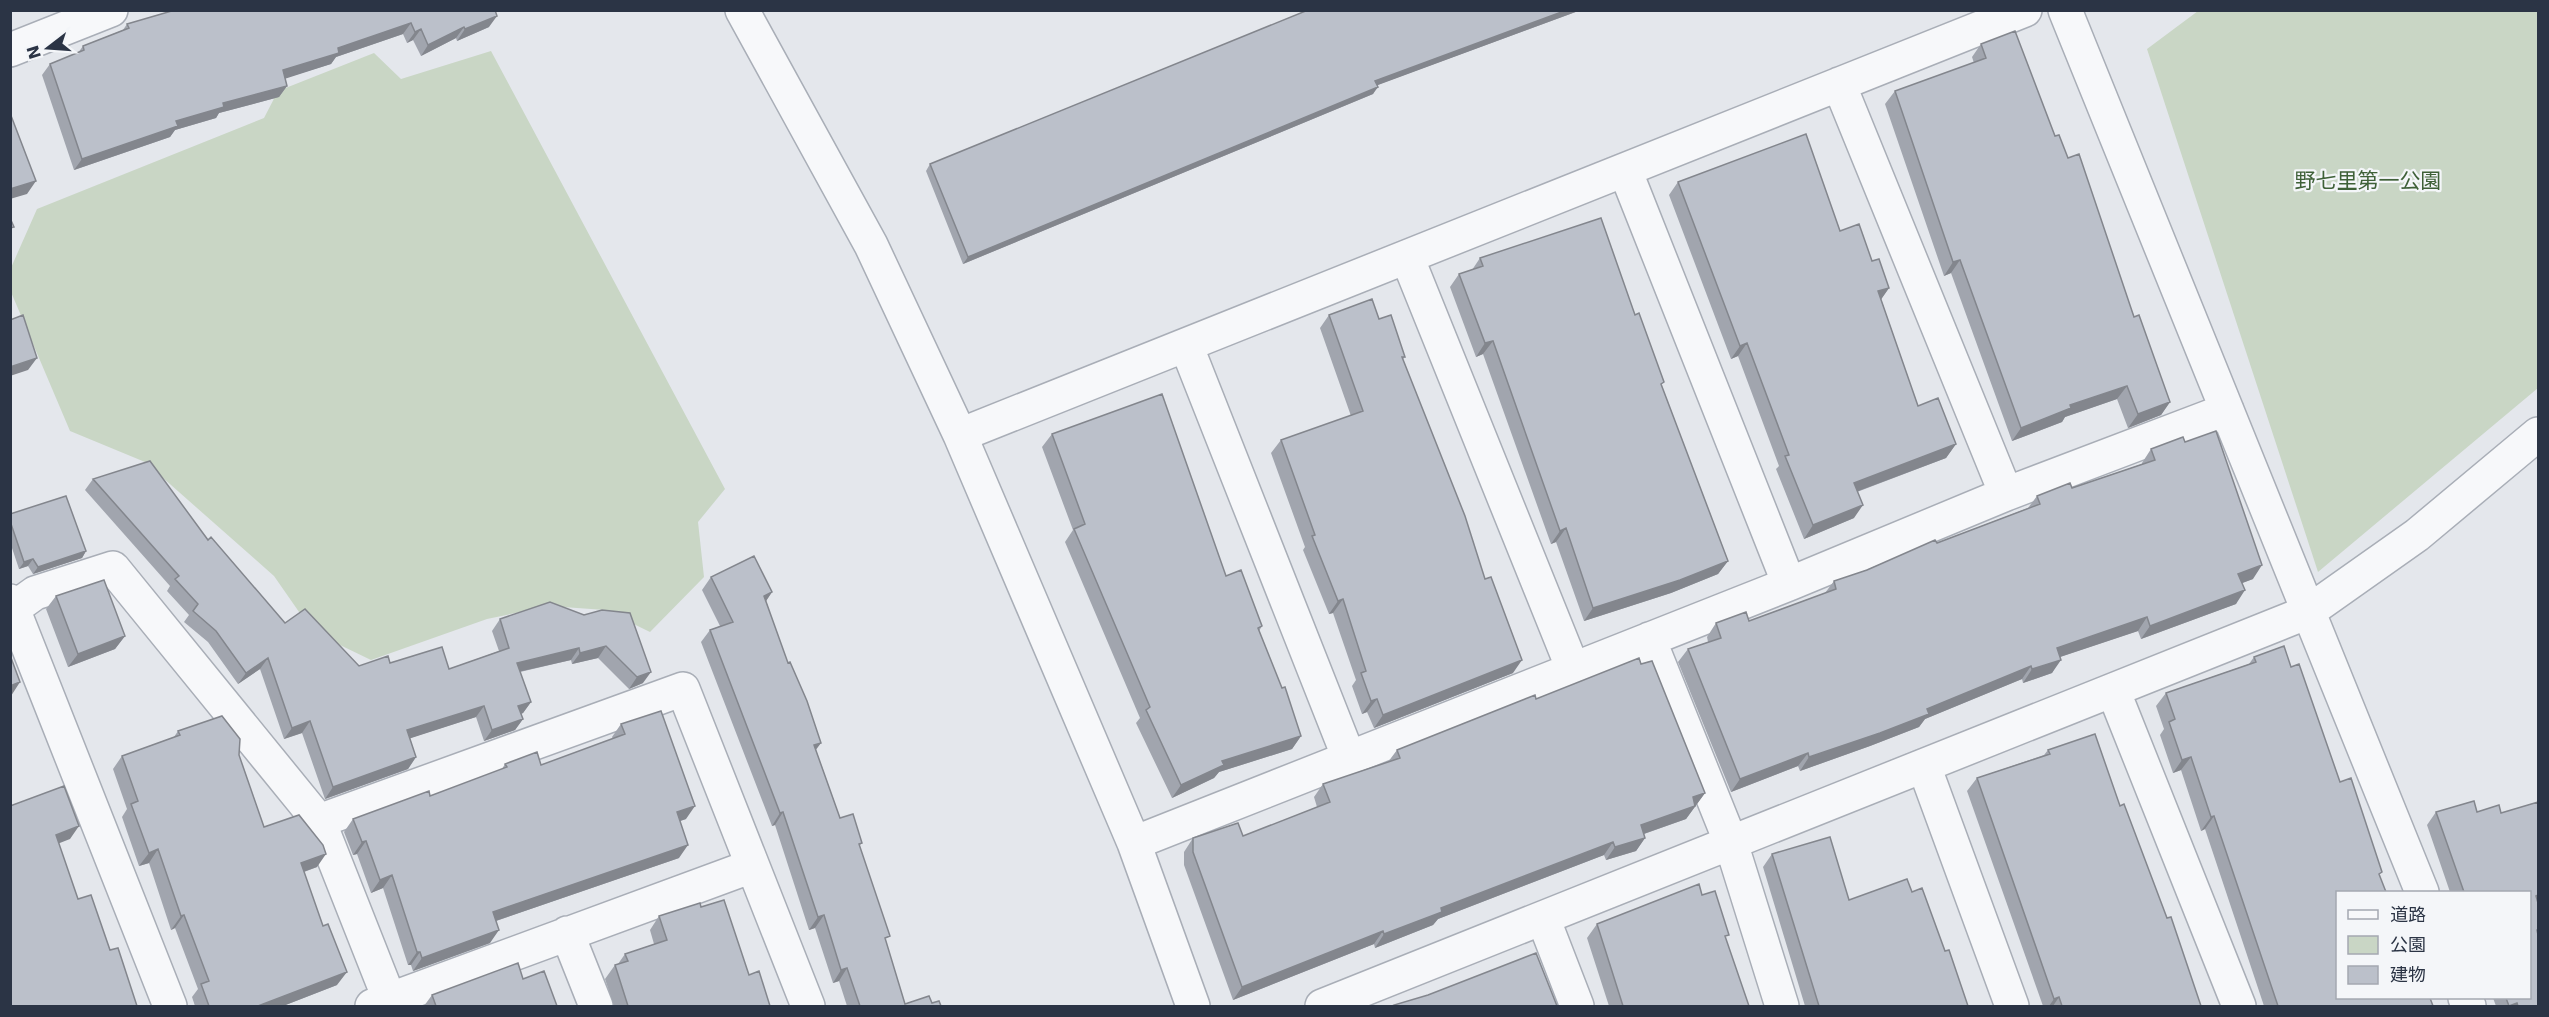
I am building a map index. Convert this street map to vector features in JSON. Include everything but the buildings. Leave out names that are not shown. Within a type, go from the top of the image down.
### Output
[{"type":"street","points":[[11,48],[111,10]]},
{"type":"street","points":[[742,10],[871,245],[960,435],[1134,843],[1193,1006]]},
{"type":"street","points":[[960,435],[2025,10]]},
{"type":"street","points":[[2065,10],[2422,891]]},
{"type":"street","points":[[1839,84],[2006,494]]},
{"type":"street","points":[[1625,170],[1789,584]]},
{"type":"street","points":[[1407,257],[1573,669]]},
{"type":"street","points":[[1186,345],[1349,758]]},
{"type":"street","points":[[1134,843],[1789,584],[2006,494],[2227,410]]},
{"type":"street","points":[[1342,1003],[1543,918],[2308,612],[2418,535],[2538,434]]},
{"type":"street","points":[[170,1006],[12,607],[34,593],[113,568],[319,821],[384,1004],[567,933],[752,866]]},
{"type":"street","points":[[1649,639],[1731,843],[1782,1006]]},
{"type":"street","points":[[319,821],[683,689],[808,1006]]},
{"type":"street","points":[[2113,690],[2239,1006]]},
{"type":"street","points":[[1924,766],[2012,1006]]},
{"type":"street","points":[[1543,918],[1577,1006]]},
{"type":"street","points":[[567,933],[596,1006]]},
{"type":"green space","name":"野七里第一公園","points":[[2198,11],[2538,11],[2538,388],[2318,572],[2147,49]]},
{"type":"green space","points":[[491,51],[725,489],[698,522],[704,577],[650,632],[605,610],[549,606],[487,619],[371,660],[313,632],[274,576],[145,462],[70,431],[11,292],[10,270],[37,209],[264,118],[278,91],[374,53],[401,79]]}]
